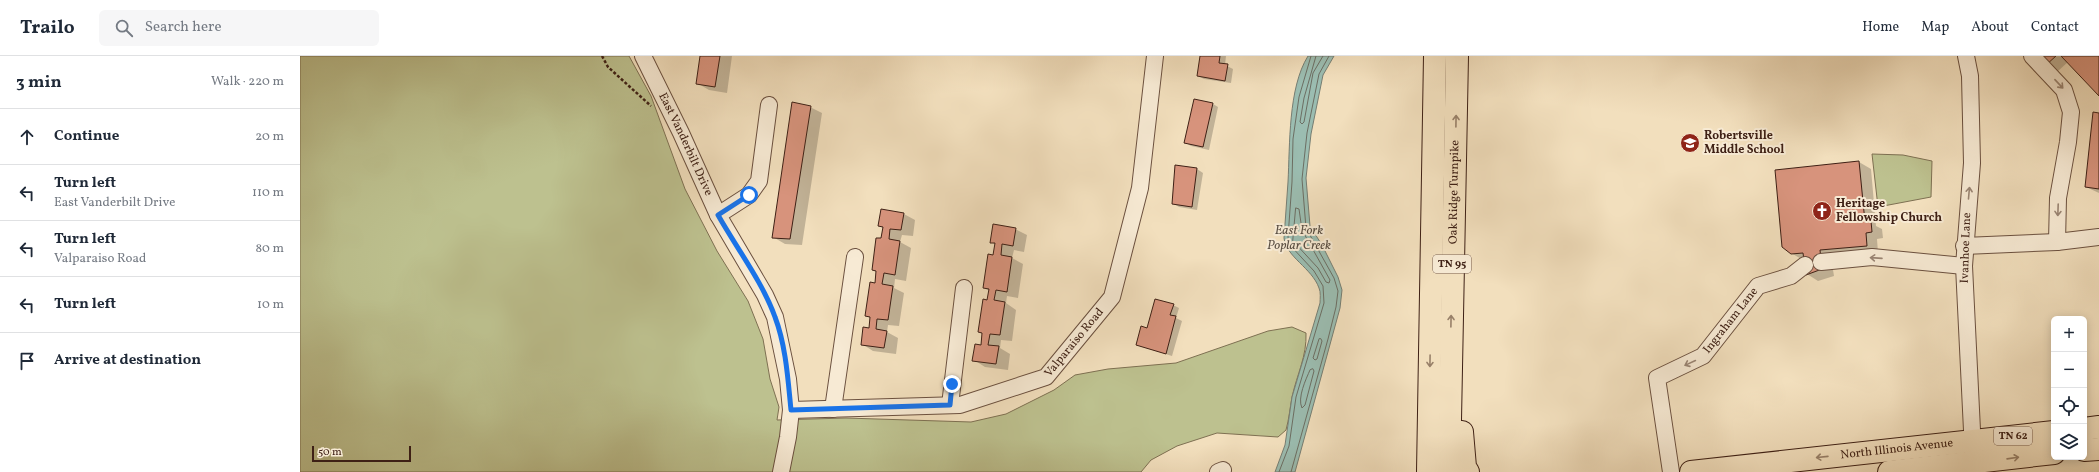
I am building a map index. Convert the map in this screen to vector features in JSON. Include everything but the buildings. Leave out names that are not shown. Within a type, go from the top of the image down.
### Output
[{"type":"highway","name":"Oak Ridge Turnpike","points":[[1428,472],[1435,56]]},
{"type":"highway","name":"Oak Ridge Turnpike","points":[[1449,472],[1450,347],[1457,56]]},
{"type":"highway","points":[[1413,472],[1417,274],[1433,147]]},
{"type":"highway","points":[[1450,347],[1460,392],[1462,448],[1465,466],[1468,472]]},
{"type":"highway","points":[[2087,429],[2099,427]]},
{"type":"highway","name":"North Illinois Avenue","points":[[1691,472],[2051,432]]},
{"type":"highway","points":[[2087,450],[2099,449]]},
{"type":"highway","name":"TN 62","points":[[1889,472],[1975,468],[2051,454]]},
{"type":"street","name":"East Vanderbilt Drive","points":[[643,56],[681,133],[718,215],[765,295],[775,317],[788,379],[791,410],[788,437],[781,472]]},
{"type":"street","name":"Valparaiso Road","points":[[791,410],[960,405],[1046,377],[1112,297],[1140,188],[1155,56]]},
{"type":"street","name":"Ivanhoe Lane","points":[[1966,56],[1970,76],[1972,163],[1964,246],[1964,266],[1972,441],[1975,468]]},
{"type":"street","points":[[2032,56],[2064,90],[2071,112],[2068,142],[2058,198],[2057,242]]},
{"type":"street","points":[[718,215],[749,195],[759,181],[769,104]]},
{"type":"street","points":[[1964,246],[2057,242],[2099,237]]},
{"type":"street","points":[[833,409],[855,257]]},
{"type":"street","points":[[1821,262],[1872,257],[1964,266]]},
{"type":"street","name":"Ingraham Lane","points":[[1670,472],[1657,378],[1703,356],[1758,286],[1791,276],[1802,267]]},
{"type":"street","points":[[950,405],[964,288]]},
{"type":"path","points":[[602,56],[608,67],[653,108]]},
{"type":"green space","points":[[300,56],[629,56],[651,96],[685,189],[717,251],[748,301],[763,339],[770,379],[779,407],[777,420],[846,418],[971,422],[1006,414],[1054,390],[1075,375],[1108,369],[1176,363],[1268,331],[1292,327],[1306,333],[1306,341],[1292,397],[1286,430],[1278,437],[1217,433],[1177,446],[1151,460],[1141,472],[300,472]]},
{"type":"green space","points":[[1872,154],[1903,155],[1932,161],[1931,197],[1878,207]]},
{"type":"water","name":"East Fork Poplar Creek","points":[[1308,56],[1334,56],[1323,75],[1311,134],[1306,178],[1310,226],[1322,245],[1338,277],[1342,290],[1340,308],[1295,472],[1275,472],[1285,445],[1292,397],[1320,303],[1320,291],[1316,281],[1289,251],[1284,238],[1293,100],[1301,69]]},
{"type":"place","name":"Robertsville Middle School","points":[[1690,143]]},
{"type":"place","name":"Heritage Fellowship Church","points":[[1822,211]]},
{"type":"route","points":[[749,195],[718,215],[765,295],[775,317],[788,379],[791,410],[950,405],[952,384]]}]
